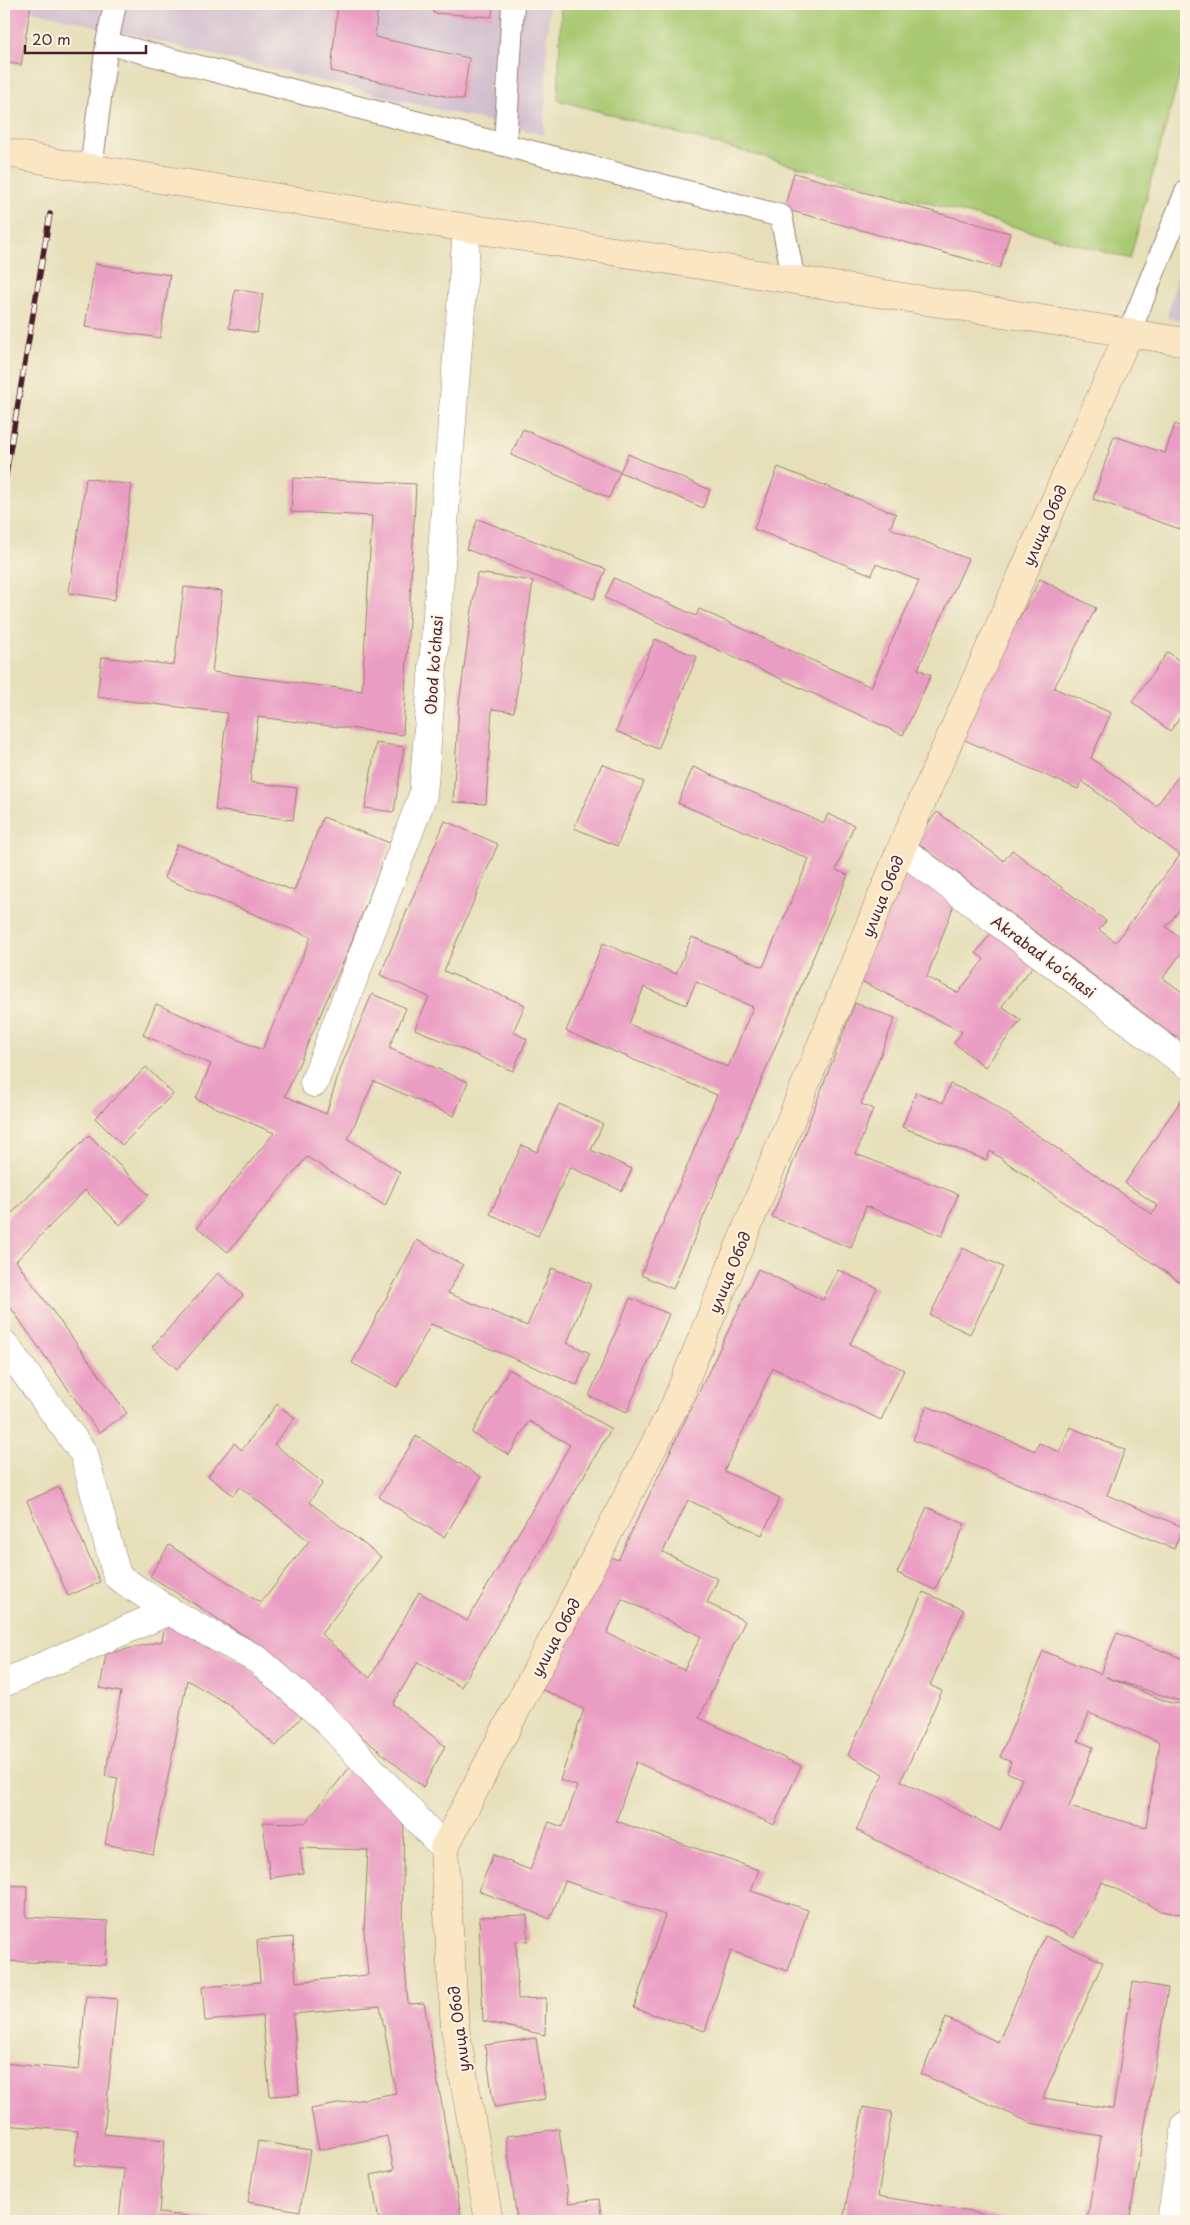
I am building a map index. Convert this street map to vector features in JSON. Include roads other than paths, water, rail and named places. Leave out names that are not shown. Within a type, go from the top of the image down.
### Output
[{"type":"street","points":[[4,152],[91,169],[1186,342]]},
{"type":"street","name":"Obod koʻchasi","points":[[314,1083],[423,795],[467,229]]},
{"type":"street","name":"улица Обод","points":[[489,2221],[455,2028],[444,1848],[674,1407],[901,849],[1129,333]]},
{"type":"street","name":"Akrabad koʻchasi","points":[[901,849],[1186,1064]]},
{"type":"street","points":[[4,1344],[84,1454],[117,1576],[169,1611],[258,1660],[324,1718],[444,1848]]},
{"type":"street","points":[[4,1683],[169,1611]]},
{"type":"street","points":[[1171,2221],[1186,2125]]},
{"type":"lane","points":[[91,169],[107,43],[115,4]]},
{"type":"lane","points":[[505,145],[514,4]]},
{"type":"lane","points":[[107,43],[781,216],[794,280]]},
{"type":"lane","points":[[1129,333],[1186,192]]},
{"type":"railway","points":[[4,486],[50,214]]}]
